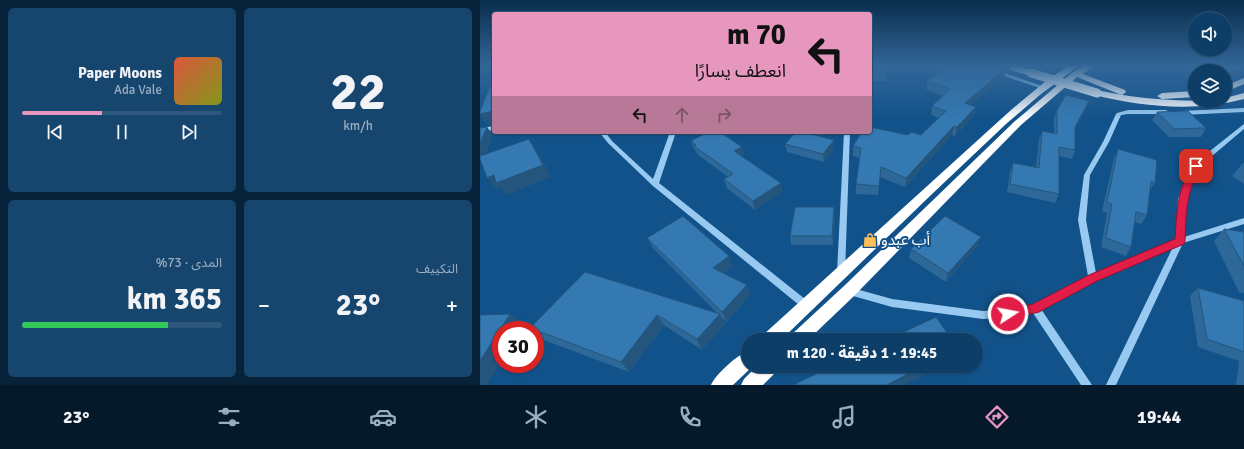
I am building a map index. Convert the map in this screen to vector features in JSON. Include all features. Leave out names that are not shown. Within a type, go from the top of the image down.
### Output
[{"type":"highway","points":[[777,333],[946,173],[1011,115],[1052,83]]},
{"type":"highway","points":[[804,333],[849,291],[1018,123],[1061,83]]},
{"type":"highway","points":[[1064,83],[1115,98],[1167,104],[1188,103]]},
{"type":"highway","points":[[1101,83],[1116,91],[1132,94],[1171,96],[1188,95]]},
{"type":"highway","points":[[1232,99],[1244,96]]},
{"type":"highway","points":[[720,385],[741,366]]},
{"type":"highway","points":[[750,385],[763,373]]},
{"type":"street","points":[[1029,83],[1044,88]]},
{"type":"street","points":[[1093,278],[1082,220],[1087,175],[1106,142],[1119,114],[1128,112],[1190,113],[1244,110]]},
{"type":"street","points":[[1111,385],[1180,241],[1182,199],[1193,172],[1203,159],[1244,126]]},
{"type":"street","points":[[480,130],[492,128]]},
{"type":"street","points":[[604,134],[610,142],[655,184],[806,306]]},
{"type":"street","points":[[655,184],[672,134]]},
{"type":"street","points":[[841,273],[847,134]]},
{"type":"street","points":[[849,291],[892,303],[982,315],[1016,313],[1035,308],[1093,278],[1180,241],[1244,222]]},
{"type":"street","points":[[1035,308],[1087,385]]},
{"type":"building","points":[[492,83],[492,111],[480,114]]},
{"type":"building","points":[[933,83],[988,83],[965,103],[976,107],[957,127],[954,126],[906,178],[881,167],[879,186],[856,184],[861,148],[853,146],[861,134],[872,134],[872,127],[908,135],[911,132],[921,135],[946,111],[932,106],[950,89]]},
{"type":"building","points":[[1066,95],[1089,101],[1075,127],[1075,150],[1059,147],[1059,194],[1010,184],[1013,163],[1039,168],[1042,131],[1057,134],[1057,110]]},
{"type":"building","points":[[1188,111],[1206,128],[1174,129],[1157,112]]},
{"type":"building","points":[[487,127],[480,144],[480,128]]},
{"type":"building","points":[[704,134],[723,134],[742,147],[734,151],[781,183],[753,201],[724,179],[733,174],[694,146],[696,145],[691,141]]},
{"type":"building","points":[[794,134],[811,134],[834,140],[823,154],[785,144]]},
{"type":"building","points":[[529,139],[543,165],[496,183],[494,175],[487,178],[480,156]]},
{"type":"building","points":[[1118,149],[1157,160],[1155,183],[1151,181],[1147,215],[1136,212],[1131,247],[1106,238],[1112,204],[1107,202]]},
{"type":"building","points":[[795,207],[834,207],[832,236],[790,236]]},
{"type":"building","points":[[683,216],[729,256],[713,268],[747,285],[722,312],[647,238]]},
{"type":"building","points":[[945,216],[981,237],[948,273],[911,249]]},
{"type":"building","points":[[1224,229],[1244,232],[1244,266]]},
{"type":"building","points":[[585,272],[720,314],[697,339],[657,315],[621,362],[544,333],[544,321],[537,321]]},
{"type":"building","points":[[1198,288],[1244,301],[1244,352],[1207,339]]},
{"type":"building","points":[[510,314],[506,321],[492,321],[492,342],[480,361],[480,315]]},
{"type":"building","points":[[936,317],[947,333],[902,333]]},
{"type":"building","points":[[818,373],[910,373],[887,385],[793,385]]},
{"type":"place","name":"أب عبدو","points":[[870,240]]},
{"type":"route","points":[[1008,314],[1035,308],[1093,278],[1180,241],[1182,199],[1196,166]]}]
